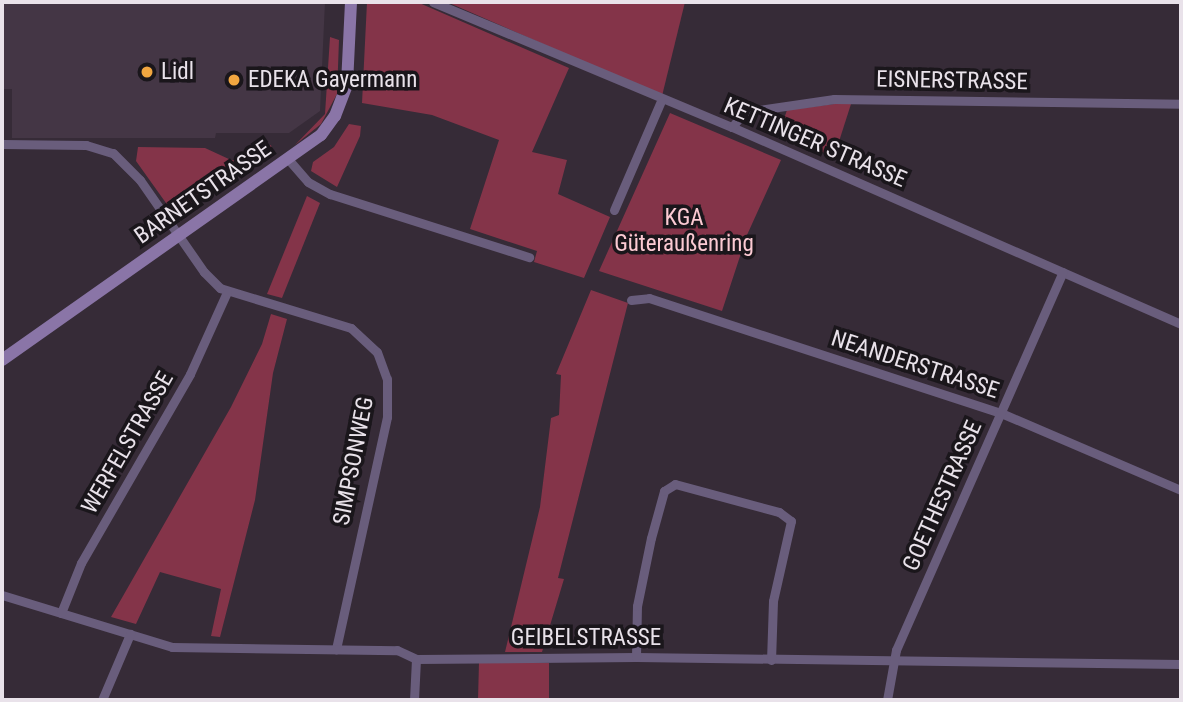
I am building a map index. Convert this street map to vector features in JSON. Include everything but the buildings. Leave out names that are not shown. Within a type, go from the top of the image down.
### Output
[{"type":"street","name":"KETTINGER STRASSE","points":[[433,2],[661,101],[732,127],[1181,324]]},
{"type":"street","name":"BARNETSTRASSE","points":[[2,359],[321,135],[340,107],[347,84],[348,5]]},
{"type":"street","name":"EISNERSTRASSE","points":[[732,127],[744,112],[834,99],[1181,104]]},
{"type":"street","points":[[614,210],[661,101]]},
{"type":"street","name":"SIMPSONWEG","points":[[2,144],[86,145],[113,153],[140,180],[204,272],[226,292],[351,328],[375,348],[385,371],[387,417],[336,649]]},
{"type":"street","points":[[288,159],[308,182],[330,194],[530,257]]},
{"type":"street","name":"GOETHESTRASSE","points":[[887,700],[894,659],[1063,272]]},
{"type":"street","name":"WERFELSTRASSE","points":[[61,613],[91,545],[190,374],[226,292]]},
{"type":"street","name":"NEANDERSTRASSE","points":[[631,300],[649,298],[1001,413],[1181,490]]},
{"type":"street","points":[[636,657],[637,606],[651,538],[664,491],[675,484],[779,512],[791,521],[773,601],[771,660]]},
{"type":"street","name":"GEIBELSTRASSE","points":[[2,595],[172,647],[397,650],[416,659],[636,657],[1181,664]]},
{"type":"street","points":[[102,700],[130,634]]},
{"type":"street","points":[[414,700],[416,659]]},
{"type":"shaded area","points":[[2,2],[325,2],[320,111],[289,133],[216,133],[215,138],[12,138],[12,89],[2,89]]},
{"type":"green space","name":"KGA Güteraußenring","points":[[367,2],[417,2],[569,68],[532,152],[567,160],[558,194],[610,217],[584,278],[534,262],[537,251],[470,229],[499,140],[432,115],[362,103]]},
{"type":"green space","points":[[447,2],[685,2],[662,96]]},
{"type":"green space","points":[[330,37],[339,40],[337,94],[321,124],[295,145],[325,114]]},
{"type":"green space","points":[[851,104],[834,157],[779,134],[787,110]]},
{"type":"green space","name":"KGA Güteraußenring","points":[[670,113],[781,160],[747,235],[722,311],[599,271]]},
{"type":"green space","points":[[349,124],[361,126],[360,136],[337,187],[311,171],[313,162],[334,147]]},
{"type":"green space","points":[[271,145],[272,150],[183,212],[171,210],[136,161],[138,147],[205,148],[231,160],[243,160]]},
{"type":"green space","points":[[307,196],[320,203],[282,298],[267,294]]},
{"type":"green space","name":"KGA Güteraußenring","points":[[591,290],[628,303],[558,578],[564,579],[542,652],[505,652],[540,507],[551,418],[559,415],[561,375],[556,374]]},
{"type":"green space","points":[[271,314],[287,319],[273,373],[255,500],[220,637],[211,636],[221,589],[160,572],[136,624],[111,617],[231,407],[262,344]]},
{"type":"green space","points":[[479,662],[549,663],[549,700],[478,700]]},
{"type":"place","name":"Lidl","points":[[147,72]]},
{"type":"place","name":"EDEKA Gayermann","points":[[234,80]]}]
